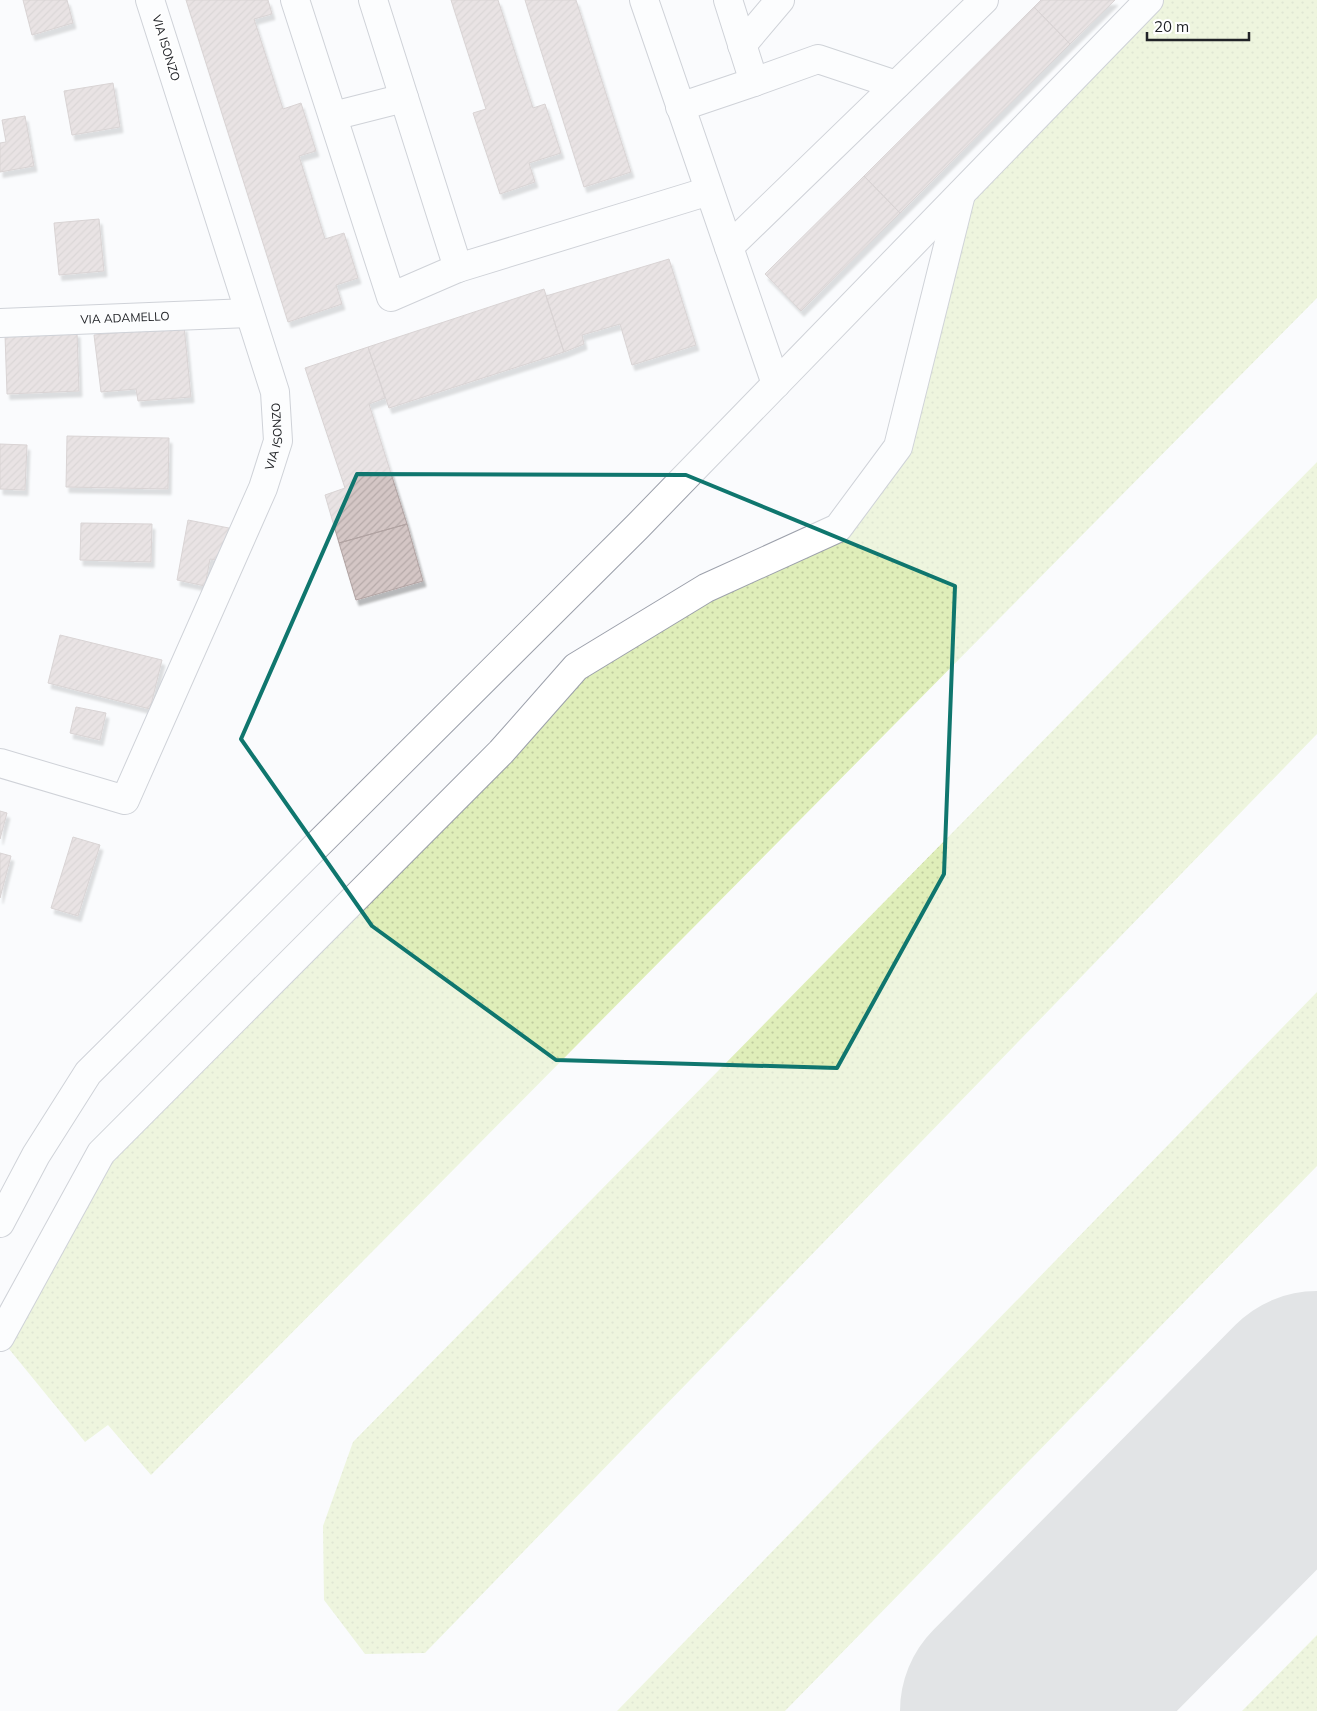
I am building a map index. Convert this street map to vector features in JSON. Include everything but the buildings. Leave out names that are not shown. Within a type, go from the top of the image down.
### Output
[{"type":"street","name":"VIA ISONZO","points":[[0,763],[125,800],[263,488],[278,441],[275,392],[150,0]]},
{"type":"street","points":[[296,0],[391,297],[458,268],[710,191]]},
{"type":"street","points":[[373,0],[458,268]]},
{"type":"street","points":[[644,0],[776,384]]},
{"type":"street","points":[[728,0],[754,82]]},
{"type":"street","points":[[742,45],[780,0]]},
{"type":"street","points":[[729,246],[984,0]]},
{"type":"street","points":[[0,1223],[36,1155],[88,1073],[637,527],[1149,0]]},
{"type":"street","points":[[680,107],[818,60],[896,85]]},
{"type":"street","points":[[333,116],[404,98]]},
{"type":"street","points":[[0,1337],[100,1153],[500,752],[576,667],[706,588],[838,528],[898,447],[962,192]]},
{"type":"street","name":"VIA ADAMELLO","points":[[0,323],[249,313]]},
{"type":"highlighted area","points":[[357,474],[686,475],[955,586],[944,874],[837,1068],[556,1060],[372,926],[241,739]]},
{"type":"green space","points":[[1149,0],[1317,0],[1317,298],[151,1475],[108,1425],[85,1442],[0,1338],[101,1153],[576,667],[838,528],[898,447],[962,192]]},
{"type":"green space","points":[[1317,462],[1317,734],[425,1653],[365,1654],[324,1600],[323,1526],[353,1442]]},
{"type":"green space","points":[[1317,992],[1317,1166],[785,1711],[617,1711]]},
{"type":"green space","points":[[1317,1635],[1317,1711],[1242,1711]]},
{"type":"runway","points":[[1015,1711],[1317,1406]]}]
